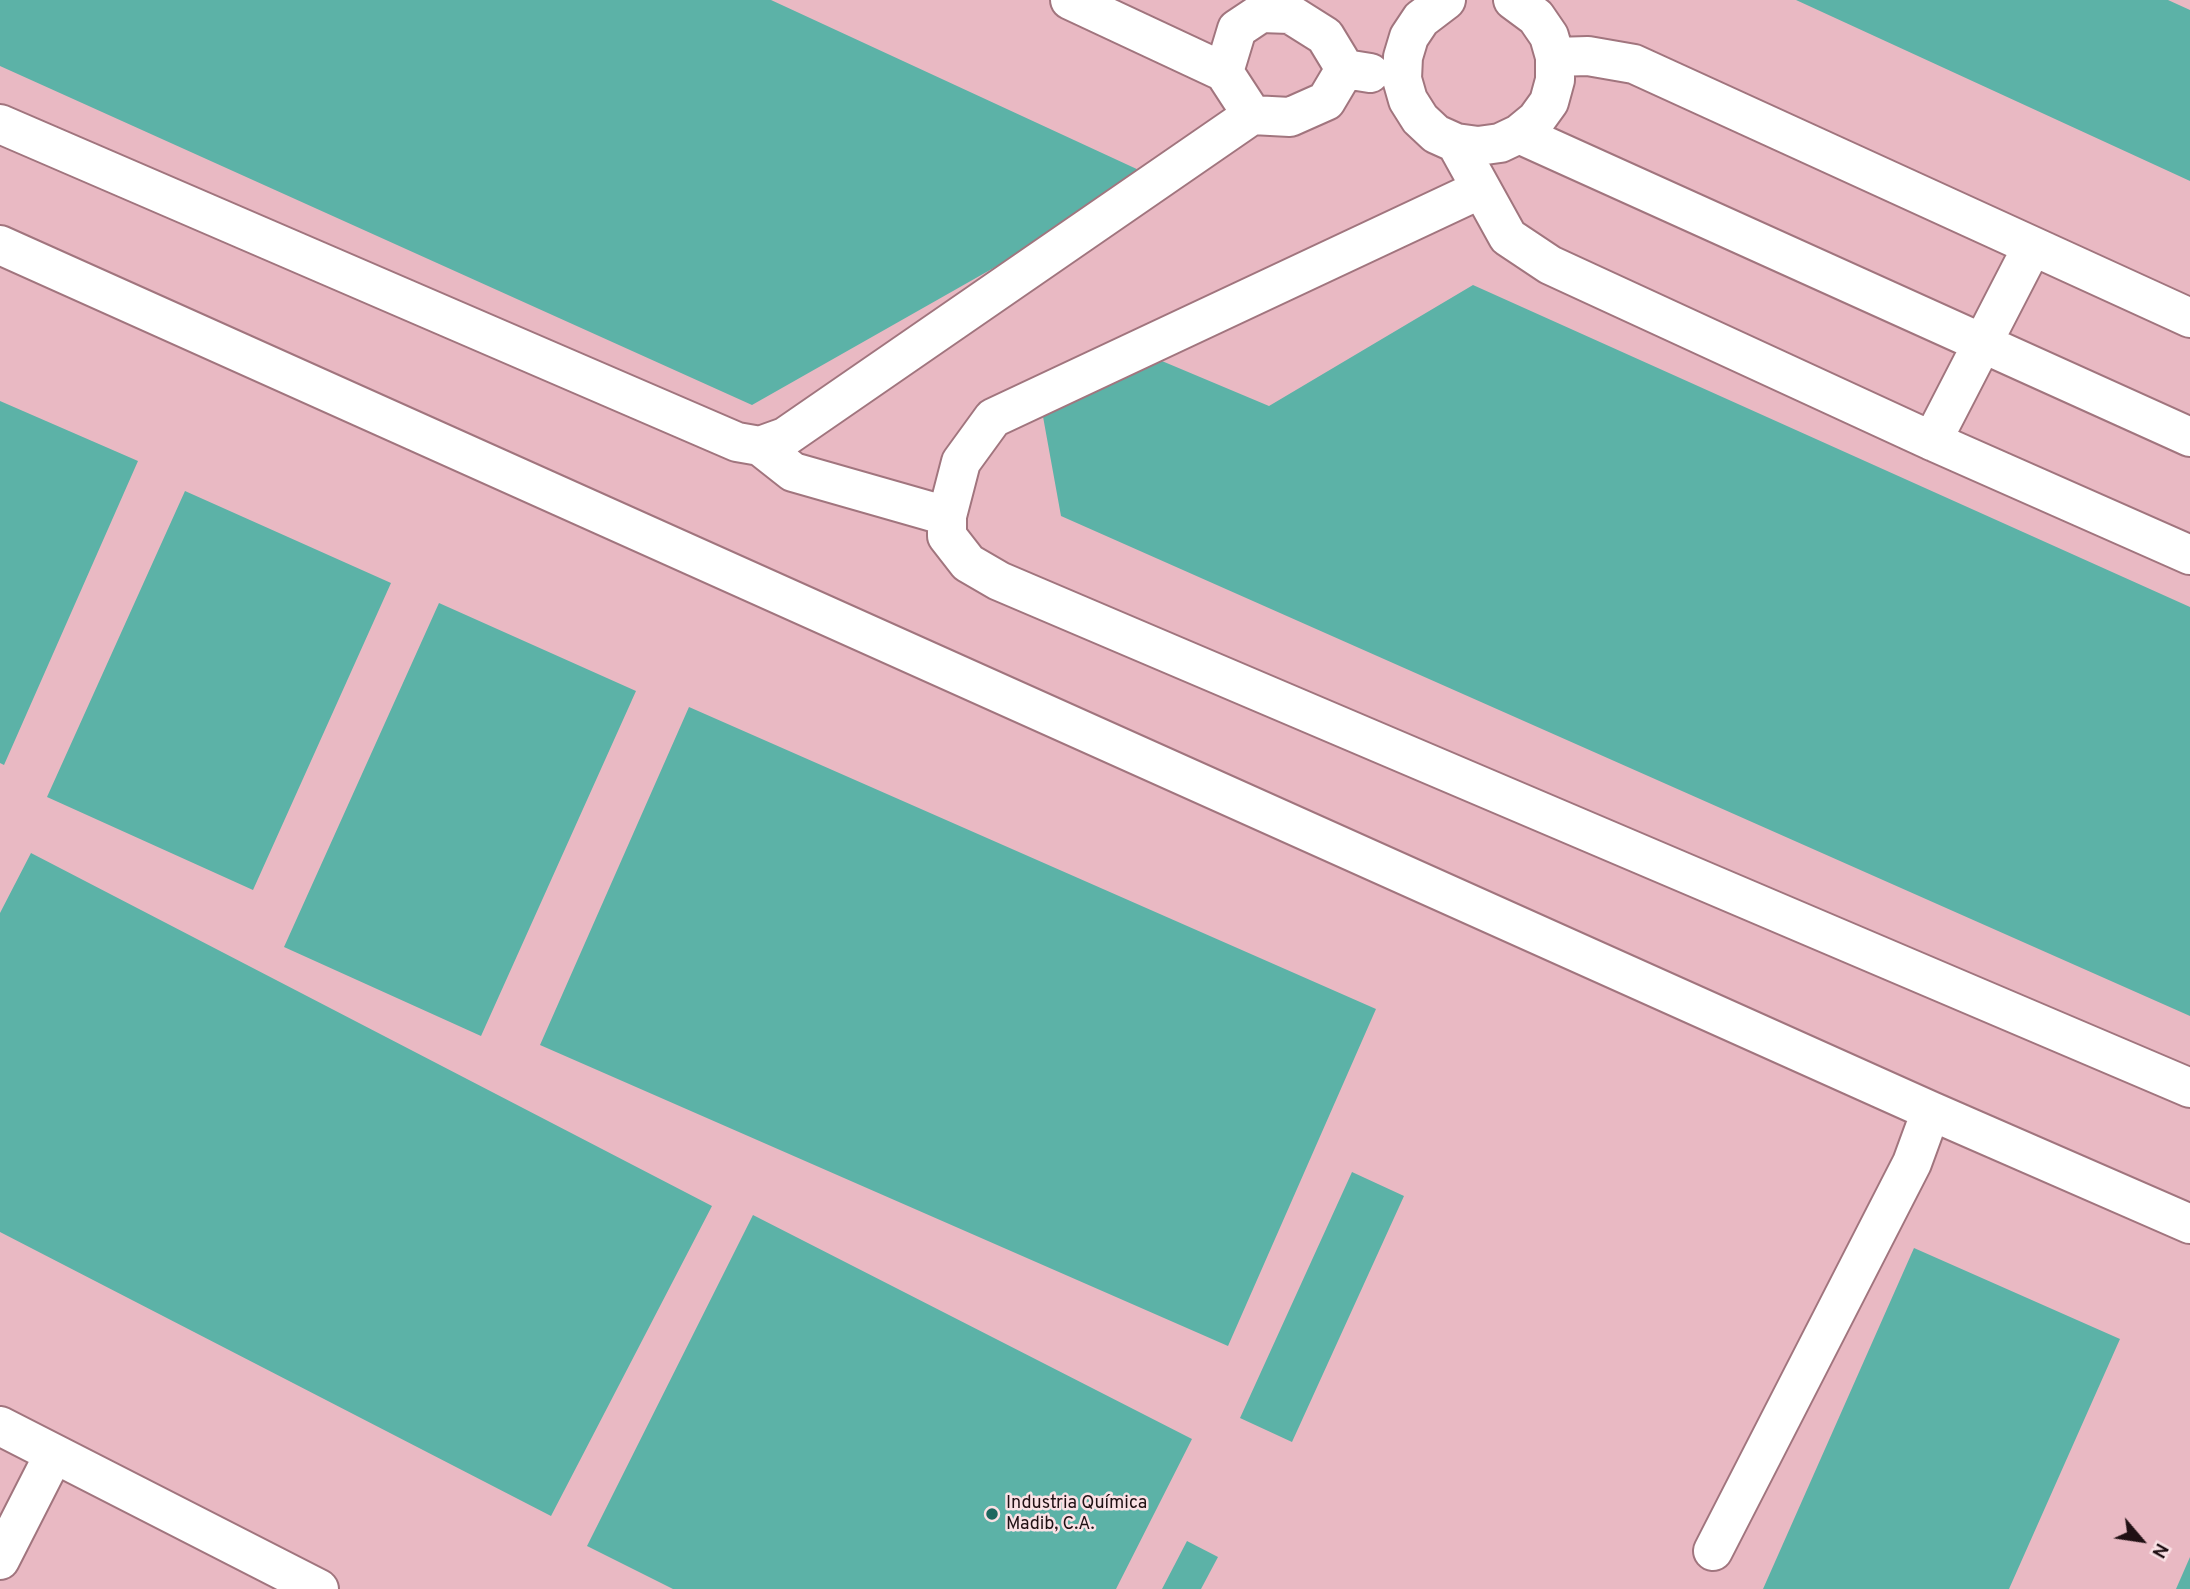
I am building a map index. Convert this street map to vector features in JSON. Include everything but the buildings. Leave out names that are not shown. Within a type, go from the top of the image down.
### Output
[{"type":"street","points":[[1070,0],[1224,72],[1252,115]]},
{"type":"street","points":[[1446,0],[1421,19],[1409,37],[1403,57],[1402,79],[1408,100],[1420,119],[1436,134],[1456,143],[1478,146],[1500,143],[1520,134],[1536,120],[1549,102],[1555,80],[1555,57],[1549,36],[1531,6]]},
{"type":"street","points":[[1224,72],[1237,29],[1261,13],[1290,14],[1325,36],[1345,69],[1402,79]]},
{"type":"street","points":[[1555,57],[1588,56],[1634,64],[2031,249],[2190,318]]},
{"type":"street","points":[[760,446],[785,437],[1252,115],[1290,117],[1326,100],[1345,69]]},
{"type":"street","points":[[0,124],[737,442],[760,446],[793,472],[947,516]]},
{"type":"street","points":[[1520,134],[2190,436]]},
{"type":"street","points":[[1456,143],[1508,237],[1550,265],[1932,441],[2190,555]]},
{"type":"street","points":[[1481,189],[993,418],[961,462],[947,516],[947,536],[968,563],[999,581],[2190,1088]]},
{"type":"street","points":[[0,245],[1931,1111],[2190,1224]]},
{"type":"street","points":[[1932,441],[2031,249]]},
{"type":"street","points":[[1713,1550],[1912,1163],[1931,1111]]},
{"type":"street","points":[[0,1426],[319,1589]]},
{"type":"street","points":[[0,1560],[54,1454]]},
{"type":"place","name":"Industria Química Madib, C.A.","points":[[992,1514]]}]
